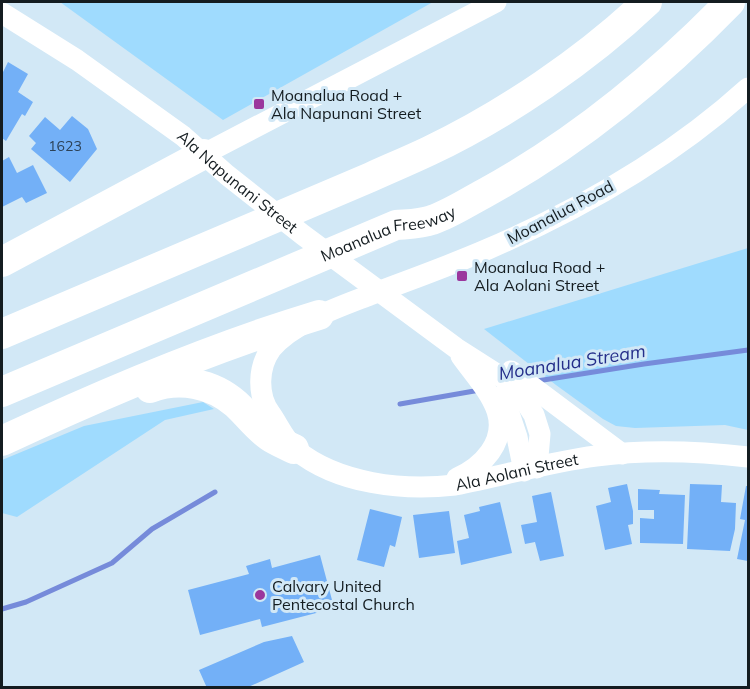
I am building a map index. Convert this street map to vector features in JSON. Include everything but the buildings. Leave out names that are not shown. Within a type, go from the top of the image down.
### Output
[{"type":"highway","points":[[2,334],[430,150],[514,104],[594,46],[647,2]]},
{"type":"highway","name":"Moanalua Freeway","points":[[2,392],[396,225],[431,221],[516,176],[561,147],[668,63],[730,2]]},
{"type":"highway","points":[[2,262],[204,154]]},
{"type":"highway","points":[[6,439],[211,352],[263,332],[319,315]]},
{"type":"highway","points":[[6,439],[105,406],[161,384],[184,382],[217,391],[235,403],[268,436],[294,448]]},
{"type":"street","points":[[204,154],[496,2]]},
{"type":"street","name":"Ala Napunani Street","points":[[2,13],[77,60],[183,136],[227,175],[303,235],[456,348],[518,390],[534,415],[540,434],[531,470]]},
{"type":"street","name":"Moanalua Road","points":[[294,448],[265,406],[260,382],[262,369],[270,351],[281,339],[319,315],[516,236],[603,192],[683,139],[748,88]]},
{"type":"street","points":[[456,348],[510,370],[622,454]]},
{"type":"street","points":[[456,348],[501,393],[531,470]]},
{"type":"street","points":[[435,488],[473,471],[488,457],[497,435],[498,413],[456,348]]},
{"type":"street","name":"Ala Aolani Street","points":[[294,448],[323,465],[367,481],[392,486],[435,488],[595,456],[683,451],[748,457]]},
{"type":"shaded area","points":[[60,2],[433,2],[223,120]]},
{"type":"shaded area","points":[[748,248],[748,430],[725,425],[635,428],[616,426],[556,385],[484,329]]},
{"type":"shaded area","points":[[203,402],[214,409],[165,420],[17,517],[2,513],[2,460],[84,426]]},
{"type":"waterway","name":"Moanalua Stream","points":[[537,381],[748,350]]},
{"type":"waterway","name":"Moanalua Stream","points":[[400,404],[480,390]]},
{"type":"waterway","name":"Moanalua Stream","points":[[2,609],[26,602],[112,563],[152,529],[215,492]]},
{"type":"place","name":"Moanalua Road + Ala Napunani Street","points":[[259,104]]},
{"type":"place","name":"Moanalua Road + Ala Aolani Street","points":[[462,276]]},
{"type":"place","name":"Calvary United Pentecostal Church","points":[[260,595]]}]
